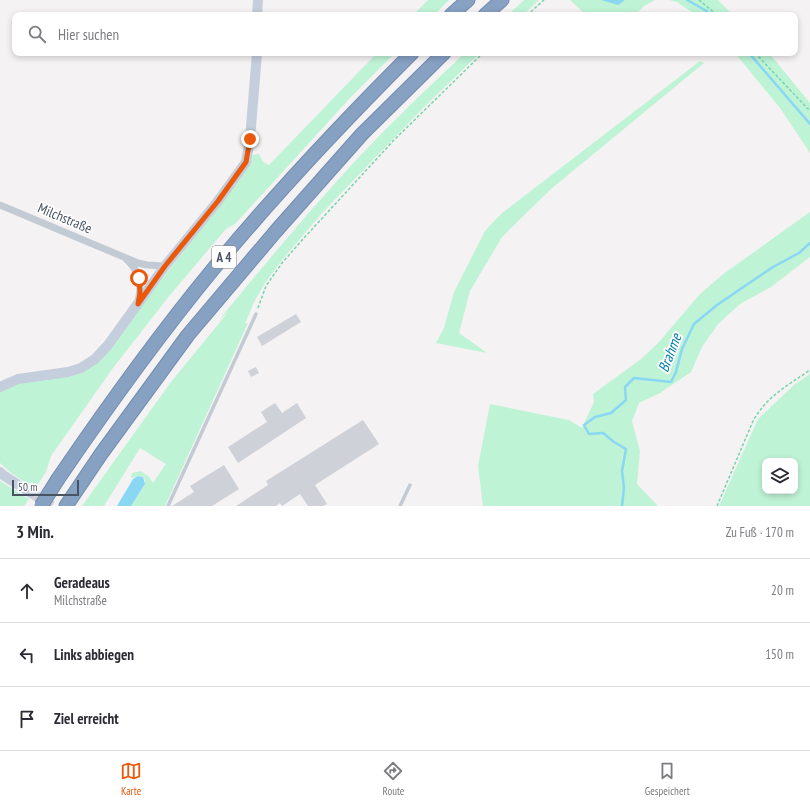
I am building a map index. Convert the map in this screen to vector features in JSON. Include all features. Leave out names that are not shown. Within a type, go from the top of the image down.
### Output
[{"type":"highway","points":[[454,12],[468,0]]},
{"type":"highway","points":[[488,12],[502,0]]},
{"type":"highway","name":"A 4","points":[[41,506],[108,406],[168,326],[214,269],[320,148],[409,56]]},
{"type":"highway","name":"A 4","points":[[66,506],[101,454],[188,335],[276,231],[362,134],[441,56]]},
{"type":"street","points":[[257,12],[258,0]]},
{"type":"street","points":[[0,387],[18,379],[68,372],[82,368],[95,359],[108,345],[165,266],[218,201],[246,162],[250,139],[257,56]]},
{"type":"street","name":"Milchstraße","points":[[0,205],[147,265],[165,266]]},
{"type":"street","name":"Milchstraße","points":[[120,255],[134,266],[139,278],[140,293],[138,304]]},
{"type":"street","points":[[0,472],[3,476],[32,493]]},
{"type":"lane","points":[[168,506],[256,314]]},
{"type":"lane","points":[[400,506],[410,485]]},
{"type":"path","points":[[530,12],[544,0]]},
{"type":"path","points":[[699,0],[713,12]]},
{"type":"path","points":[[256,314],[266,286],[282,263],[394,140],[480,56]]},
{"type":"path","points":[[758,56],[810,111]]},
{"type":"path","points":[[717,506],[753,421],[758,413],[768,399],[810,370]]},
{"type":"green space","points":[[428,0],[449,0],[437,12],[416,12]]},
{"type":"green space","points":[[524,0],[539,0],[526,12],[511,12]]},
{"type":"green space","points":[[570,0],[655,0],[644,6],[638,12],[583,12]]},
{"type":"green space","points":[[669,0],[718,0],[730,12],[692,12],[677,2]]},
{"type":"green space","points":[[374,56],[392,56],[350,98],[235,224],[226,229],[170,295],[113,368],[51,456],[46,472],[35,489],[10,472],[0,463],[0,391],[17,383],[75,374],[117,338],[228,193],[248,165],[253,155],[259,154],[263,162],[269,165]]},
{"type":"green space","points":[[462,56],[477,56],[424,107],[323,212],[282,260],[265,283],[254,302],[245,324],[248,323],[165,506],[131,506],[144,486],[145,480],[140,476],[131,478],[132,473],[141,471],[149,477],[153,483],[166,464],[140,448],[104,506],[82,506],[171,382],[229,311],[219,320],[287,238],[339,179],[410,105]]},
{"type":"green space","points":[[737,56],[771,56],[810,103],[810,153],[780,108]]},
{"type":"green space","points":[[700,61],[704,63],[551,189],[502,237],[470,291],[459,333],[487,353],[436,343],[444,328],[454,292],[485,231],[501,214]]},
{"type":"green space","points":[[810,212],[810,257],[771,287],[740,304],[718,324],[702,347],[691,372],[660,393],[639,403],[632,421],[640,451],[637,484],[658,506],[483,506],[478,466],[490,404],[569,420],[582,428],[594,402],[593,394],[641,359],[659,342],[700,294],[722,275]]},
{"type":"green space","points":[[810,374],[810,506],[719,506],[758,419],[794,385]]},
{"type":"green space","points":[[0,481],[29,499],[24,506],[0,506]]},
{"type":"water","points":[[601,0],[625,0],[618,5]]},
{"type":"water","points":[[138,476],[143,477],[145,484],[131,506],[117,506],[133,479]]},
{"type":"building","points":[[296,314],[301,322],[262,346],[257,337]]},
{"type":"building","points":[[256,367],[259,373],[251,377],[248,371]]},
{"type":"building","points":[[275,403],[282,413],[297,403],[306,418],[238,463],[228,447],[267,422],[261,412]]},
{"type":"building","points":[[363,420],[379,444],[315,485],[327,504],[323,506],[308,506],[300,494],[282,506],[280,503],[276,506],[236,506],[268,485],[266,481]]},
{"type":"building","points":[[224,465],[239,489],[212,506],[172,506],[194,492],[190,486]]},
{"type":"waterway","points":[[687,0],[707,12]]},
{"type":"waterway","points":[[752,56],[810,124]]},
{"type":"waterway","name":"Brahme","points":[[622,506],[624,488],[622,471],[626,449],[603,433],[589,434],[584,425],[595,417],[611,413],[626,400],[625,387],[634,378],[671,382],[676,372],[682,349],[694,324],[717,305],[773,267],[799,253],[810,243]]},
{"type":"tunnel","points":[[31,493],[52,506]]},
{"type":"route","points":[[139,278],[140,293],[138,304],[165,266],[218,201],[246,162],[250,139]]}]
